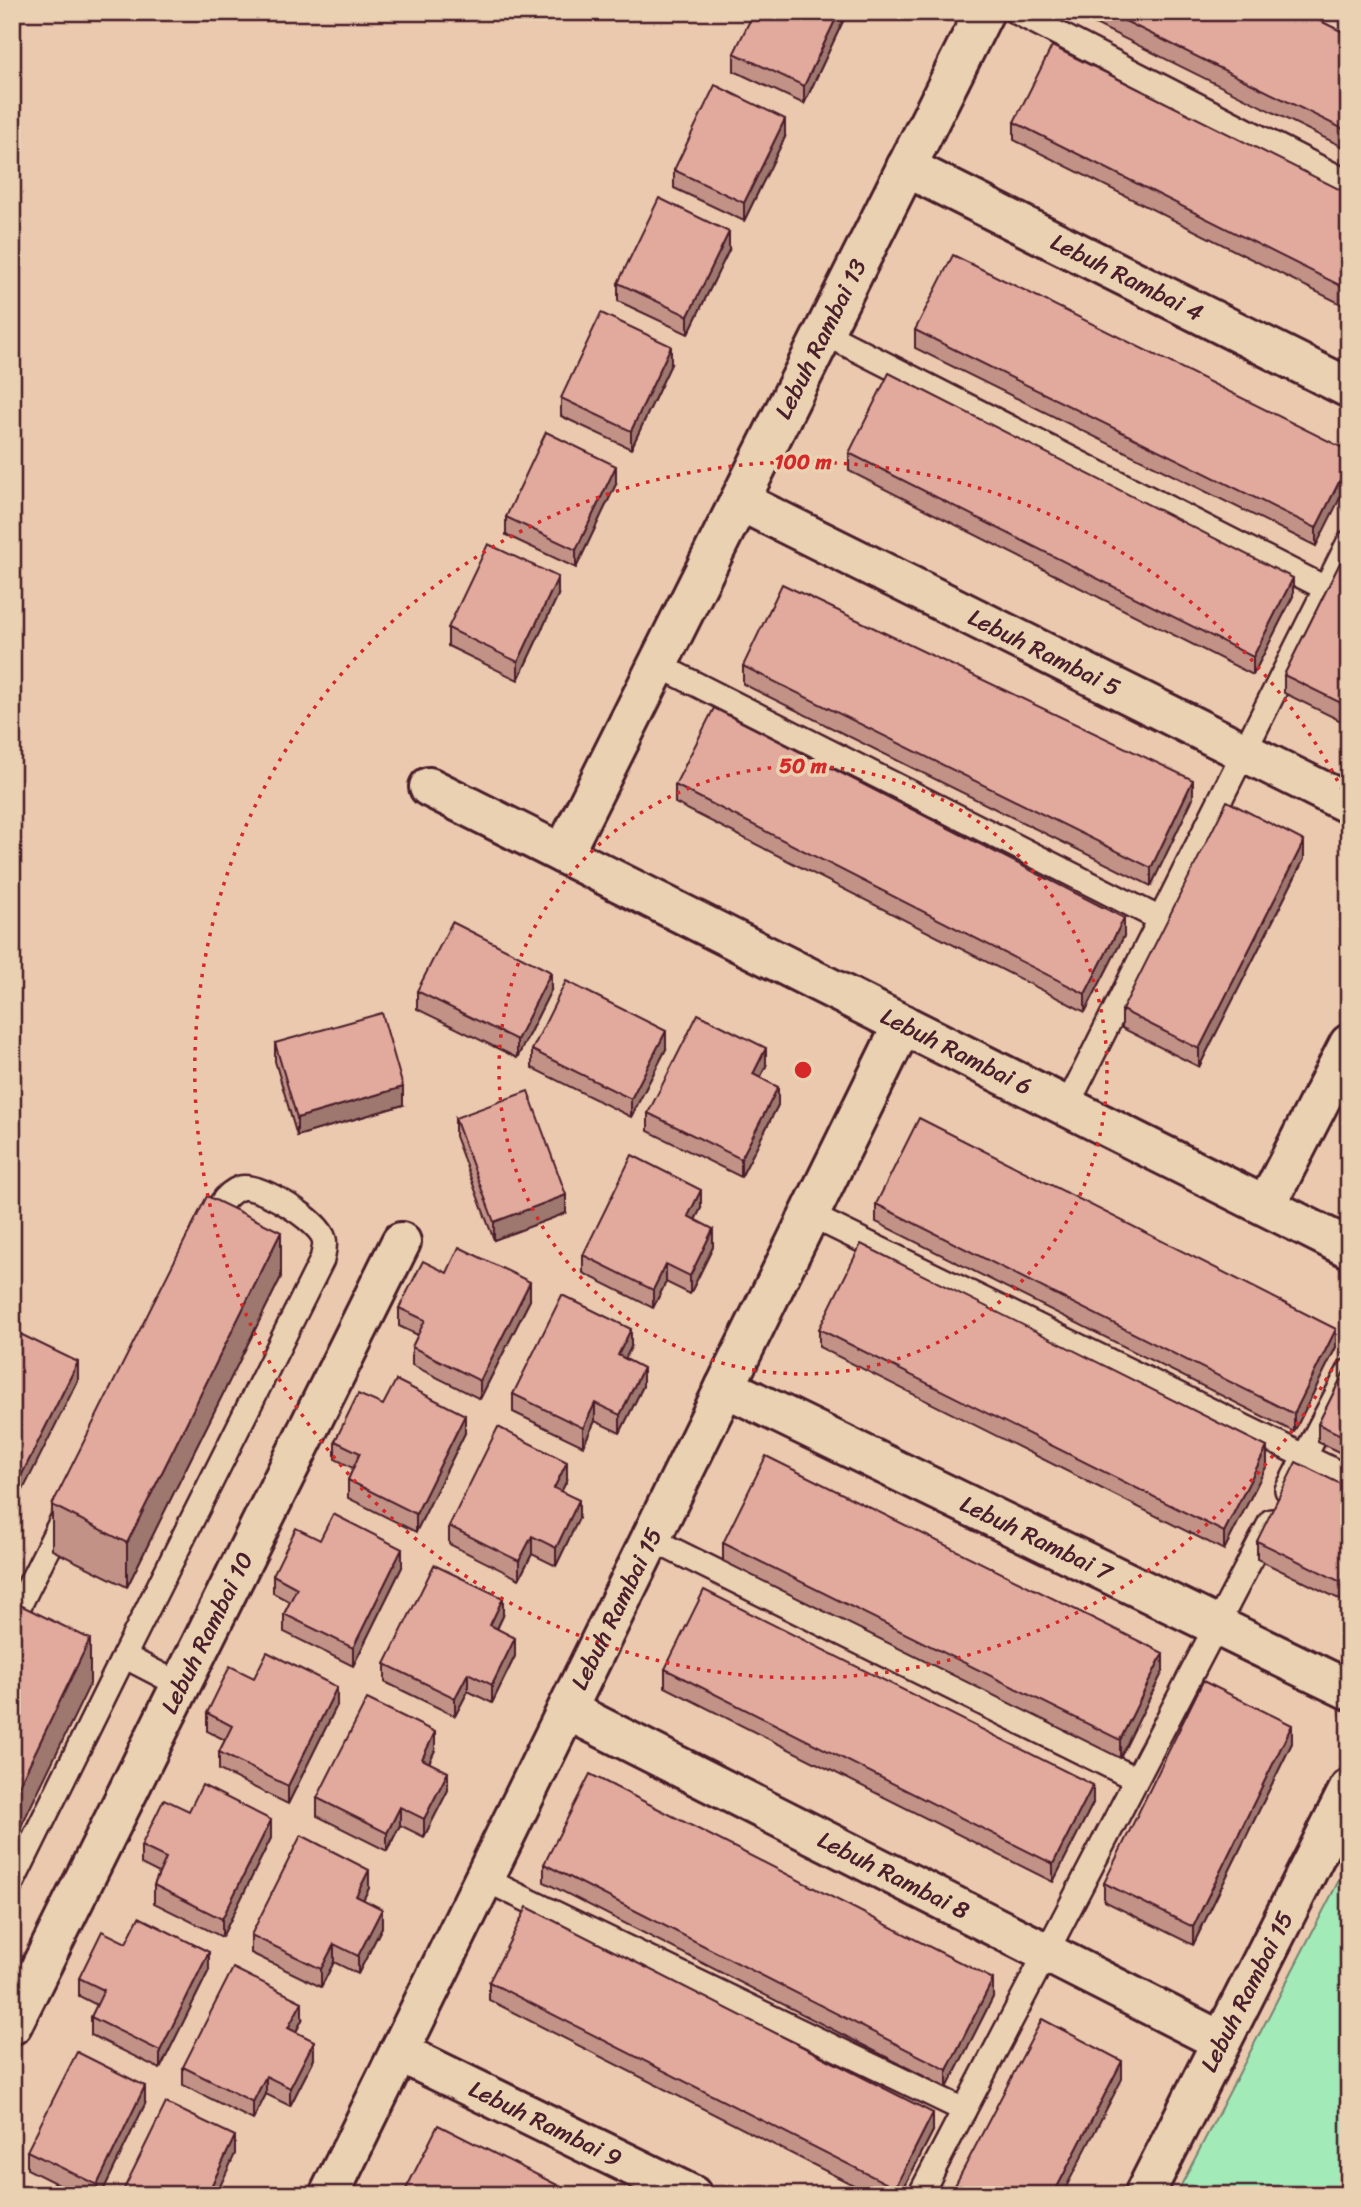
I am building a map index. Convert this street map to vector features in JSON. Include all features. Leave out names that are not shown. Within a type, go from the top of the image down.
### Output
[{"type":"street","name":"Lebuh Rambai 13","points":[[563,854],[984,12]]},
{"type":"street","name":"Lebuh Rambai 4","points":[[906,167],[1349,388]]},
{"type":"street","name":"Lebuh Rambai 5","points":[[740,501],[1349,804]]},
{"type":"street","name":"Lebuh Rambai 6","points":[[429,787],[1349,1248]]},
{"type":"street","name":"Lebuh Rambai 15","points":[[329,2195],[903,1024]]},
{"type":"street","points":[[1266,1206],[1349,1044]]},
{"type":"street","name":"Lebuh Rambai 10","points":[[12,2025],[401,1242]]},
{"type":"street","name":"Lebuh Rambai 7","points":[[725,1387],[1349,1690]]},
{"type":"street","name":"Lebuh Rambai 8","points":[[567,1710],[1222,2041]]},
{"type":"street","name":"Lebuh Rambai 15","points":[[1144,2195],[1349,1789]]},
{"type":"street","name":"Lebuh Rambai 9","points":[[399,2052],[692,2195]]},
{"type":"lane","points":[[1016,12],[1349,183]]},
{"type":"lane","points":[[824,333],[1325,588]]},
{"type":"lane","points":[[1067,1106],[1349,542]]},
{"type":"lane","points":[[658,665],[1160,919]]},
{"type":"lane","points":[[12,1883],[322,1260],[325,1240],[317,1225],[305,1214],[253,1188],[240,1188],[228,1196],[218,1208],[199,1245]]},
{"type":"lane","points":[[810,1215],[1349,1478]]},
{"type":"lane","points":[[920,2195],[1349,1371]]},
{"type":"lane","points":[[12,1620],[75,1495]]},
{"type":"lane","points":[[651,1539],[1136,1779]]},
{"type":"lane","points":[[124,1656],[182,1686]]},
{"type":"lane","points":[[484,1879],[964,2110]]},
{"type":"green space","points":[[1349,1861],[1349,2195],[1176,2195]]},
{"type":"building","points":[[754,12],[839,12],[804,86],[734,53]]},
{"type":"building","points":[[1107,12],[1302,12],[1349,35],[1349,132]]},
{"type":"building","points":[[1052,46],[1349,194],[1349,290],[1014,122]]},
{"type":"building","points":[[715,85],[785,119],[744,203],[674,170]]},
{"type":"building","points":[[659,198],[729,232],[688,316],[618,283]]},
{"type":"building","points":[[953,255],[1349,451],[1349,462],[1316,528],[915,330]]},
{"type":"building","points":[[601,313],[671,346],[631,431],[561,398]]},
{"type":"building","points":[[889,373],[1293,578],[1253,657],[849,453]]},
{"type":"building","points":[[546,432],[616,466],[576,550],[506,517]]},
{"type":"building","points":[[488,544],[558,577],[518,662],[448,628]]},
{"type":"building","points":[[1349,545],[1349,707],[1284,675]]},
{"type":"building","points":[[782,584],[1193,780],[1151,868],[743,666]]},
{"type":"building","points":[[714,708],[1124,918],[1085,994],[675,785]]},
{"type":"building","points":[[1227,801],[1304,841],[1199,1049],[1122,1010]]},
{"type":"building","points":[[452,922],[551,972],[517,1040],[417,991]]},
{"type":"building","points":[[566,981],[666,1031],[631,1099],[532,1050]]},
{"type":"building","points":[[382,1013],[403,1087],[297,1118],[275,1043]]},
{"type":"building","points":[[698,1014],[766,1048],[753,1074],[778,1087],[741,1159],[648,1113]]},
{"type":"building","points":[[528,1091],[566,1195],[494,1222],[455,1118]]},
{"type":"building","points":[[919,1118],[1336,1329],[1294,1414],[876,1204]]},
{"type":"building","points":[[632,1155],[701,1190],[688,1216],[713,1229],[690,1276],[666,1264],[653,1290],[583,1255]]},
{"type":"building","points":[[207,1196],[281,1232],[127,1543],[52,1505]]},
{"type":"building","points":[[861,1244],[1267,1447],[1224,1532],[819,1329]]},
{"type":"building","points":[[459,1247],[530,1282],[480,1381],[412,1347],[425,1320],[399,1308],[423,1261],[447,1273]]},
{"type":"building","points":[[562,1295],[631,1329],[618,1355],[643,1368],[620,1415],[595,1403],[583,1428],[513,1394]]},
{"type":"building","points":[[12,1330],[78,1362],[12,1494]]},
{"type":"building","points":[[1349,1362],[1349,1439],[1318,1424]]},
{"type":"building","points":[[396,1380],[465,1415],[416,1514],[348,1480],[360,1453],[335,1441],[358,1394],[383,1405]]},
{"type":"building","points":[[498,1427],[567,1462],[554,1488],[579,1500],[556,1548],[532,1536],[519,1561],[449,1526]]},
{"type":"building","points":[[766,1456],[1163,1653],[1120,1740],[723,1543]]},
{"type":"building","points":[[1296,1462],[1349,1488],[1349,1586],[1257,1541]]},
{"type":"building","points":[[333,1514],[402,1549],[353,1648],[284,1614],[297,1588],[273,1575],[296,1528],[320,1540]]},
{"type":"building","points":[[434,1565],[503,1598],[490,1625],[515,1638],[492,1685],[468,1673],[455,1698],[385,1664]]},
{"type":"building","points":[[704,1590],[1093,1785],[1053,1864],[665,1669]]},
{"type":"building","points":[[14,1602],[90,1639],[12,1800],[12,1605]]},
{"type":"building","points":[[267,1652],[337,1687],[288,1786],[219,1752],[232,1726],[207,1713],[230,1666],[254,1678]]},
{"type":"building","points":[[1203,1681],[1292,1725],[1193,1927],[1104,1883]]},
{"type":"building","points":[[367,1699],[435,1732],[422,1759],[448,1772],[424,1819],[400,1807],[387,1833],[317,1798]]},
{"type":"building","points":[[590,1774],[993,1979],[947,2070],[544,1864]]},
{"type":"building","points":[[202,1785],[271,1820],[222,1919],[154,1885],[166,1858],[141,1846],[164,1799],[189,1811]]},
{"type":"building","points":[[301,1835],[369,1870],[356,1896],[382,1909],[358,1956],[334,1944],[321,1969],[251,1935]]},
{"type":"building","points":[[527,1907],[933,2113],[895,2188],[489,1982]]},
{"type":"building","points":[[139,1917],[209,1952],[160,2051],[91,2017],[104,1990],[79,1978],[102,1931],[126,1943]]},
{"type":"building","points":[[233,1968],[302,2002],[288,2028],[314,2041],[290,2088],[266,2076],[253,2102],[183,2067]]},
{"type":"building","points":[[1042,2019],[1122,2061],[1053,2195],[950,2195]]},
{"type":"building","points":[[77,2052],[145,2086],[97,2185],[27,2151]]},
{"type":"building","points":[[166,2103],[235,2136],[207,2195],[121,2195]]},
{"type":"building","points":[[438,2125],[577,2195],[403,2195]]}]
